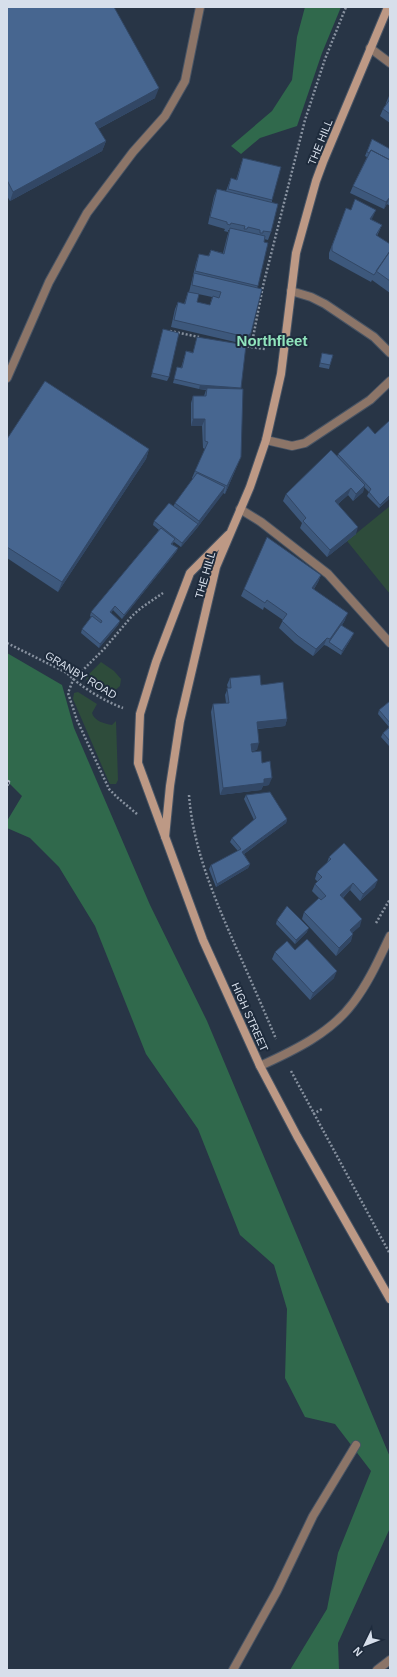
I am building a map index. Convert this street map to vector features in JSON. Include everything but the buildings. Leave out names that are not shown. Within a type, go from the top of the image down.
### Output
[{"type":"main road","name":"THE HILL","points":[[180,721],[216,567],[250,487],[266,440],[278,391],[296,253],[316,181],[388,7]]},
{"type":"main road","points":[[165,837],[138,763],[140,714],[156,662],[190,573],[231,531]]},
{"type":"main road","name":"HIGH STREET","points":[[180,721],[170,786],[165,837],[203,940],[260,1066],[297,1136],[390,1299]]},
{"type":"street","points":[[7,378],[49,282],[87,213],[133,152],[165,116],[185,80],[200,7]]},
{"type":"street","points":[[370,48],[390,63]]},
{"type":"street","points":[[291,291],[311,297],[325,304],[374,337],[390,353]]},
{"type":"street","points":[[266,440],[292,446],[312,440],[370,400],[390,381]]},
{"type":"street","points":[[240,509],[261,522],[328,574],[390,643]]},
{"type":"street","points":[[260,1066],[281,1057],[319,1034],[346,1011],[369,978],[390,936]]},
{"type":"street","points":[[233,1670],[277,1591],[313,1516],[356,1445]]},
{"type":"street","points":[[377,1670],[390,1660]]},
{"type":"path","points":[[251,348],[263,286],[305,120],[325,59],[346,7]]},
{"type":"path","points":[[170,331],[201,338]]},
{"type":"path","points":[[237,345],[251,348],[284,350]]},
{"type":"path","points":[[141,818],[109,789],[77,720],[68,693],[73,680],[104,649],[141,608],[157,596],[187,581]]},
{"type":"path","name":"GRANBY ROAD","points":[[7,643],[67,673],[73,680],[115,705],[127,709]]},
{"type":"path","points":[[189,794],[195,834],[207,876],[220,910],[277,1041]]},
{"type":"path","points":[[374,928],[382,911],[390,899]]},
{"type":"path","points":[[291,1072],[390,1254]]},
{"type":"path","points":[[313,1114],[322,1109]]},
{"type":"green space","points":[[305,7],[341,7],[322,53],[297,126],[260,138],[241,154],[231,146],[272,111],[292,80],[297,37]]},
{"type":"green space","points":[[390,506],[390,594],[347,541]]},
{"type":"green space","points":[[7,653],[62,685],[74,728],[150,905],[207,1021],[390,1457],[390,1528],[338,1643],[339,1670],[290,1670],[327,1609],[338,1553],[371,1471],[335,1424],[305,1417],[285,1378],[287,1309],[274,1265],[240,1235],[198,1129],[146,1054],[95,926],[59,867],[30,838],[7,828],[7,821],[22,796],[7,781]]},
{"type":"green space","points":[[101,662],[114,671],[121,679],[120,686],[112,693],[105,691],[86,680],[87,676]]},
{"type":"green space","points":[[78,692],[97,704],[92,713],[97,720],[112,725],[116,721],[118,780],[116,784],[110,784],[73,699],[74,693]]},
{"type":"district","name":"Northfleet","points":[[272,341]]}]
